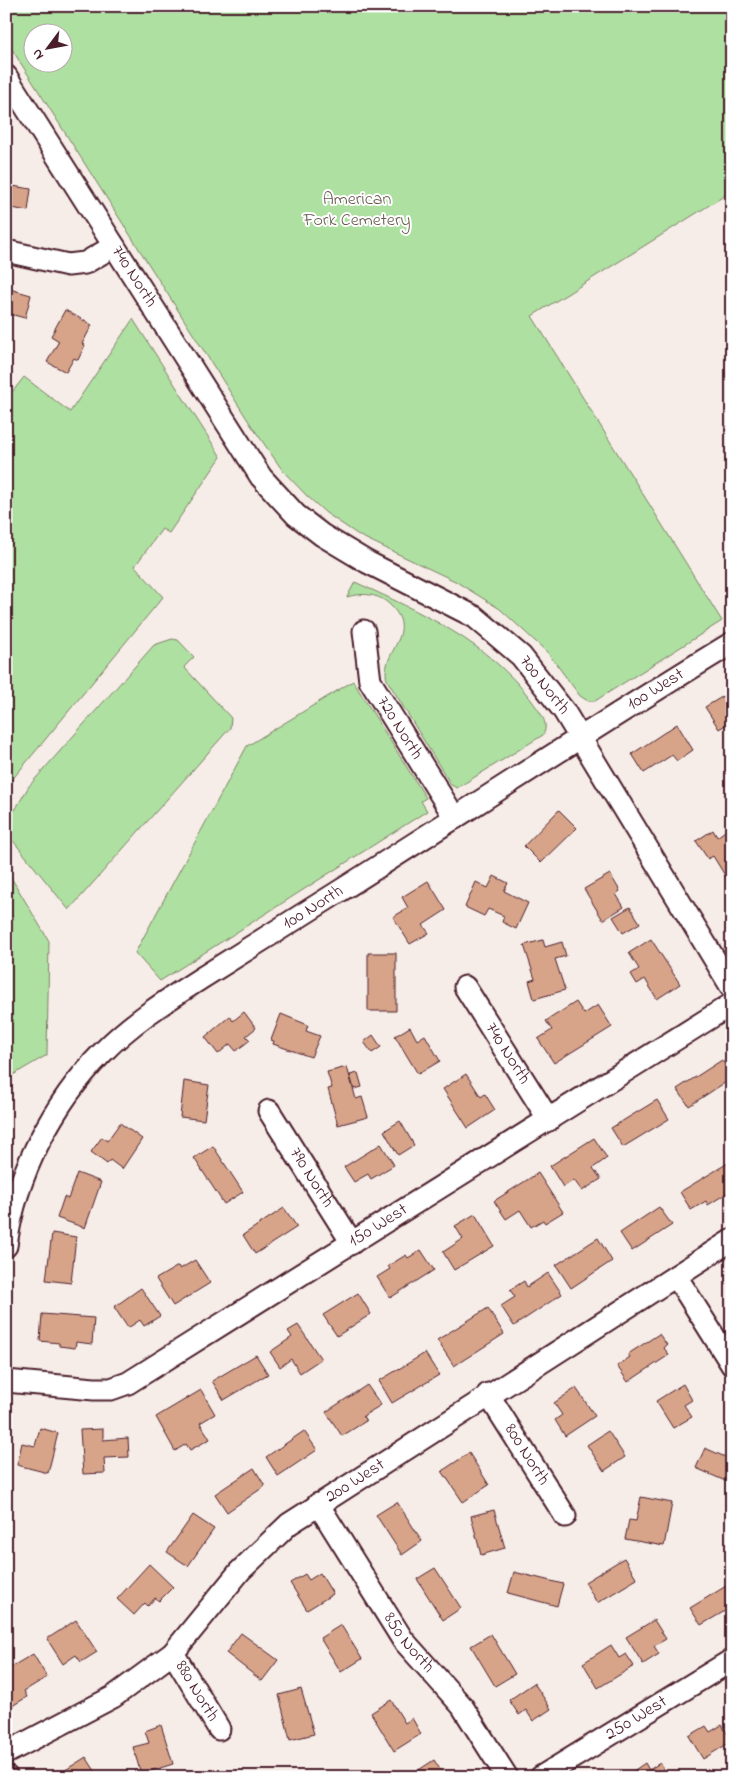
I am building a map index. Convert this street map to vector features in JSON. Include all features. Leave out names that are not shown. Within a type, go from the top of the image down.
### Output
[{"type":"street","name":"740 North","points":[[6,76],[261,476]]},
{"type":"street","points":[[6,251],[68,266],[85,263],[114,246]]},
{"type":"street","name":"700 North","points":[[261,476],[296,514],[338,546],[456,606],[494,631],[534,670],[580,737],[732,988]]},
{"type":"street","name":"720 North","points":[[364,631],[370,681],[455,818]]},
{"type":"street","name":"100 West","points":[[580,737],[732,642]]},
{"type":"street","name":"100 North","points":[[6,1246],[19,1190],[34,1153],[65,1098],[98,1058],[129,1028],[218,968],[580,737]]},
{"type":"street","name":"740 North","points":[[465,987],[549,1120]]},
{"type":"street","name":"150 West","points":[[6,1382],[94,1389],[111,1388],[128,1383],[732,1004]]},
{"type":"street","name":"790 North","points":[[269,1111],[352,1244]]},
{"type":"street","name":"200 West","points":[[6,1752],[114,1697],[173,1653],[258,1551],[289,1524],[488,1394],[732,1240]]},
{"type":"street","points":[[676,1276],[732,1365]]},
{"type":"street","name":"800 North","points":[[488,1394],[565,1516]]},
{"type":"street","name":"850 North","points":[[318,1504],[404,1640],[462,1706],[507,1777]]},
{"type":"street","name":"880 North","points":[[173,1653],[220,1730]]},
{"type":"street","name":"250 West","points":[[541,1777],[732,1660]]},
{"type":"green space","name":"American Fork Cemetery","points":[[6,6],[732,6],[732,191],[532,316],[722,621],[595,701],[588,701],[580,696],[548,653],[500,609],[455,581],[360,536],[326,513],[283,471],[251,425],[26,72],[72,72],[72,22],[22,22],[22,65],[6,40]]},
{"type":"green space","points":[[133,319],[221,457],[169,533],[162,529],[135,566],[163,597],[6,787],[6,390],[13,391],[24,377],[70,412]]},
{"type":"green space","points":[[355,582],[429,617],[474,645],[495,661],[514,680],[540,713],[545,726],[543,735],[457,788],[451,785],[387,680],[386,670],[401,633],[401,624],[397,614],[388,603],[378,597],[358,595],[347,597]]},
{"type":"green space","points":[[172,639],[178,640],[194,657],[184,667],[231,718],[230,728],[69,910],[6,832],[6,817],[15,810],[29,786],[154,645]]},
{"type":"green space","points":[[353,681],[426,798],[421,801],[427,811],[160,981],[135,953],[247,746]]},
{"type":"green space","points":[[6,869],[49,941],[47,1055],[6,1079]]},
{"type":"building","points":[[6,185],[31,189],[28,211],[6,207]]},
{"type":"building","points":[[6,288],[31,295],[25,318],[6,313]]},
{"type":"building","points":[[65,310],[92,325],[82,344],[85,345],[78,360],[74,358],[66,372],[47,362],[59,341],[51,336]]},
{"type":"building","points":[[732,691],[732,721],[719,729],[705,707]]},
{"type":"building","points":[[677,724],[693,750],[677,761],[672,755],[644,773],[632,754]]},
{"type":"building","points":[[559,810],[577,828],[541,863],[524,846]]},
{"type":"building","points":[[713,830],[717,837],[725,831],[732,842],[732,881],[729,882],[713,856],[708,859],[696,841]]},
{"type":"building","points":[[610,874],[620,891],[616,894],[624,907],[603,920],[584,889]]},
{"type":"building","points":[[494,876],[508,883],[504,891],[528,903],[516,929],[502,922],[504,916],[488,909],[484,916],[465,907],[476,882],[488,888]]},
{"type":"building","points":[[428,881],[446,910],[423,925],[429,933],[410,944],[393,917],[408,908],[402,897]]},
{"type":"building","points":[[630,907],[640,923],[623,933],[613,917]]},
{"type":"building","points":[[651,939],[680,984],[657,999],[645,979],[637,984],[631,974],[639,969],[629,953]]},
{"type":"building","points":[[543,940],[545,947],[562,942],[566,956],[555,959],[565,990],[534,999],[529,981],[535,979],[524,945]]},
{"type":"building","points":[[368,953],[396,953],[396,1011],[368,1011]]},
{"type":"building","points":[[576,1002],[584,1014],[598,1005],[612,1027],[554,1063],[538,1039],[552,1030],[546,1021]]},
{"type":"building","points":[[244,1012],[256,1028],[246,1036],[250,1040],[236,1051],[230,1044],[218,1054],[205,1037],[230,1016],[233,1021]]},
{"type":"building","points":[[281,1014],[308,1025],[306,1031],[320,1036],[311,1057],[273,1044],[274,1041],[271,1040]]},
{"type":"building","points":[[410,1027],[417,1040],[425,1035],[440,1061],[418,1074],[395,1036]]},
{"type":"building","points":[[373,1035],[381,1047],[372,1053],[364,1042]]},
{"type":"building","points":[[722,1060],[732,1078],[689,1106],[677,1089]]},
{"type":"building","points":[[347,1067],[356,1099],[362,1097],[368,1117],[338,1125],[328,1089],[332,1088],[327,1072]]},
{"type":"building","points":[[358,1073],[362,1087],[354,1089],[350,1075]]},
{"type":"building","points":[[466,1074],[481,1097],[485,1094],[495,1110],[468,1128],[443,1089]]},
{"type":"building","points":[[184,1081],[209,1085],[204,1120],[180,1117]]},
{"type":"building","points":[[657,1100],[669,1119],[623,1147],[611,1128]]},
{"type":"building","points":[[400,1121],[414,1145],[398,1155],[384,1131]]},
{"type":"building","points":[[120,1123],[142,1139],[122,1169],[110,1160],[107,1164],[91,1152],[102,1137],[107,1141]]},
{"type":"building","points":[[594,1138],[607,1158],[593,1168],[601,1179],[582,1191],[574,1180],[563,1187],[550,1166]]},
{"type":"building","points":[[381,1144],[394,1165],[371,1179],[368,1174],[354,1182],[344,1167]]},
{"type":"building","points":[[213,1146],[243,1192],[224,1204],[194,1158]]},
{"type":"building","points":[[728,1163],[732,1169],[732,1190],[708,1205],[706,1201],[691,1210],[680,1192]]},
{"type":"building","points":[[77,1173],[101,1182],[85,1228],[57,1218],[64,1197],[68,1199]]},
{"type":"building","points":[[538,1173],[563,1212],[545,1223],[543,1220],[531,1227],[520,1210],[506,1219],[494,1201]]},
{"type":"building","points":[[659,1207],[672,1225],[632,1251],[620,1233]]},
{"type":"building","points":[[284,1208],[297,1227],[255,1254],[243,1235]]},
{"type":"building","points":[[475,1214],[494,1246],[454,1270],[443,1252],[463,1239],[455,1226]]},
{"type":"building","points":[[52,1233],[76,1237],[71,1283],[46,1280]]},
{"type":"building","points":[[598,1238],[612,1261],[571,1288],[556,1265]]},
{"type":"building","points":[[421,1250],[434,1270],[390,1298],[377,1277],[390,1269],[388,1266],[406,1255],[408,1258]]},
{"type":"building","points":[[195,1260],[210,1283],[173,1306],[156,1279],[178,1266],[180,1269]]},
{"type":"building","points":[[548,1273],[562,1294],[514,1326],[501,1306],[515,1297],[510,1290],[524,1281],[527,1287]]},
{"type":"building","points":[[141,1288],[160,1316],[144,1326],[140,1320],[128,1328],[114,1307]]},
{"type":"building","points":[[358,1293],[371,1314],[337,1336],[323,1315]]},
{"type":"building","points":[[488,1308],[504,1334],[454,1366],[437,1340]]},
{"type":"building","points":[[42,1314],[94,1318],[92,1344],[76,1342],[75,1348],[59,1346],[59,1343],[40,1341]]},
{"type":"building","points":[[298,1325],[321,1359],[300,1373],[291,1359],[280,1367],[270,1352],[292,1337],[288,1331]]},
{"type":"building","points":[[659,1334],[667,1345],[664,1348],[669,1355],[628,1382],[617,1366],[630,1357],[628,1354]]},
{"type":"building","points":[[425,1353],[439,1375],[392,1403],[379,1381]]},
{"type":"building","points":[[256,1355],[268,1374],[224,1400],[212,1381]]},
{"type":"building","points":[[683,1384],[692,1400],[684,1405],[692,1417],[673,1428],[656,1401]]},
{"type":"building","points":[[367,1385],[381,1405],[363,1416],[366,1421],[342,1436],[326,1412]]},
{"type":"building","points":[[576,1388],[595,1416],[565,1436],[555,1420],[562,1415],[554,1403]]},
{"type":"building","points":[[201,1390],[215,1414],[200,1423],[210,1439],[190,1450],[186,1444],[175,1451],[156,1417]]},
{"type":"building","points":[[40,1428],[58,1433],[48,1473],[17,1465],[22,1443],[35,1446]]},
{"type":"building","points":[[103,1429],[103,1440],[128,1438],[129,1457],[104,1458],[105,1473],[83,1474],[80,1430]]},
{"type":"building","points":[[304,1431],[317,1450],[278,1476],[266,1457]]},
{"type":"building","points":[[608,1431],[625,1457],[604,1471],[587,1445]]},
{"type":"building","points":[[705,1448],[732,1460],[732,1484],[696,1468]]},
{"type":"building","points":[[469,1453],[489,1485],[463,1502],[442,1471]]},
{"type":"building","points":[[254,1468],[265,1486],[227,1512],[215,1494]]},
{"type":"building","points":[[641,1497],[672,1503],[664,1546],[625,1539],[629,1520],[636,1521]]},
{"type":"building","points":[[397,1502],[422,1541],[402,1555],[376,1515]]},
{"type":"building","points":[[494,1510],[505,1548],[481,1555],[471,1516]]},
{"type":"building","points":[[193,1515],[214,1529],[188,1566],[167,1552]]},
{"type":"building","points":[[624,1558],[637,1579],[597,1603],[585,1582]]},
{"type":"building","points":[[149,1564],[173,1587],[159,1601],[155,1598],[148,1606],[145,1603],[134,1615],[117,1599]]},
{"type":"building","points":[[435,1568],[461,1608],[443,1620],[417,1579]]},
{"type":"building","points":[[514,1572],[563,1584],[557,1606],[508,1593]]},
{"type":"building","points":[[320,1573],[333,1594],[307,1610],[290,1583],[305,1574],[309,1580]]},
{"type":"building","points":[[731,1583],[732,1607],[701,1625],[690,1608]]},
{"type":"building","points":[[76,1620],[97,1652],[81,1662],[76,1655],[63,1664],[47,1639]]},
{"type":"building","points":[[654,1620],[666,1639],[654,1646],[659,1654],[643,1664],[626,1637]]},
{"type":"building","points":[[341,1625],[362,1659],[341,1672],[320,1638]]},
{"type":"building","points":[[241,1633],[278,1660],[262,1681],[226,1653]]},
{"type":"building","points":[[491,1634],[515,1674],[495,1686],[471,1646]]},
{"type":"building","points":[[611,1645],[619,1658],[626,1654],[634,1666],[598,1688],[583,1663]]},
{"type":"building","points":[[33,1654],[47,1677],[24,1691],[27,1697],[12,1706],[6,1697],[6,1670]]},
{"type":"building","points":[[534,1683],[551,1709],[533,1721],[526,1710],[519,1715],[509,1700]]},
{"type":"building","points":[[301,1689],[314,1734],[290,1740],[279,1695]]},
{"type":"building","points":[[391,1700],[405,1723],[412,1718],[421,1734],[394,1751],[371,1713]]},
{"type":"building","points":[[161,1725],[173,1764],[141,1774],[133,1747],[149,1743],[145,1731]]},
{"type":"building","points":[[722,1725],[732,1741],[703,1759],[689,1736],[706,1726],[710,1732]]},
{"type":"building","points":[[86,1757],[99,1777],[56,1777],[56,1776]]},
{"type":"building","points":[[434,1760],[445,1777],[408,1777]]},
{"type":"building","points":[[645,1763],[649,1770],[660,1763],[669,1777],[631,1777],[629,1774]]}]
